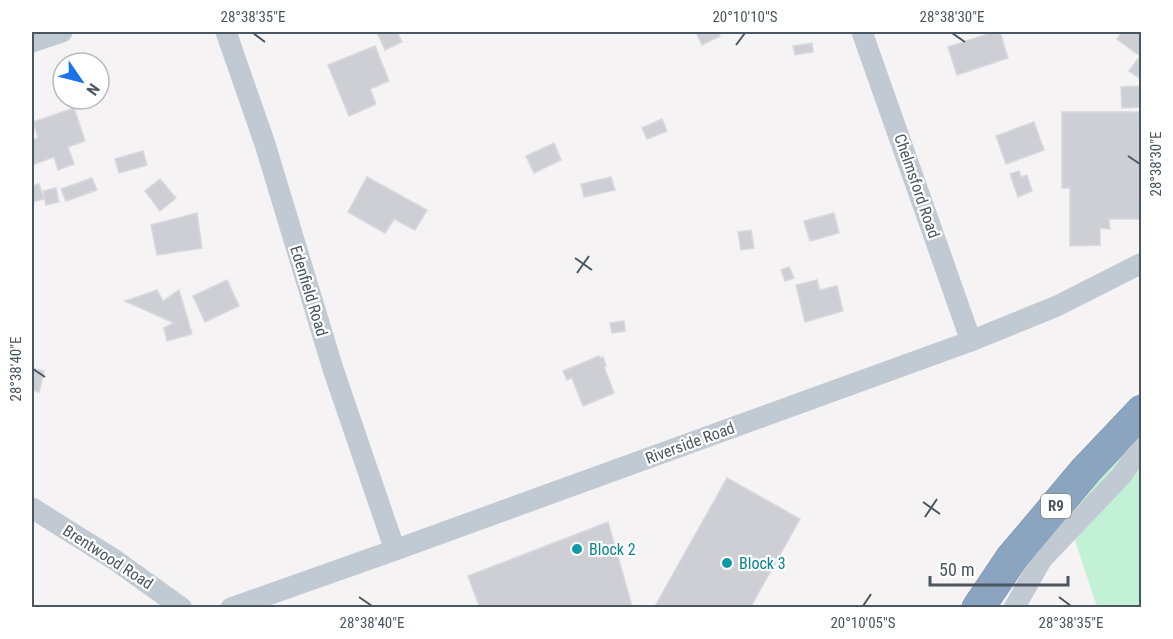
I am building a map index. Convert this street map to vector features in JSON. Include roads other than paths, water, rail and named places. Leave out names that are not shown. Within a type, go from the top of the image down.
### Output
[{"type":"highway","name":"R9","points":[[978,608],[1011,559],[1086,470],[1142,411]]},
{"type":"street","points":[[32,42],[62,32]]},
{"type":"street","name":"Edenfield Road","points":[[226,32],[265,144],[333,369],[395,550]]},
{"type":"street","name":"Chelmsford Road","points":[[862,32],[971,341]]},
{"type":"street","name":"Riverside Road","points":[[231,608],[971,341],[1057,306],[1142,264]]},
{"type":"street","points":[[1014,608],[1042,559],[1122,475],[1142,446]]},
{"type":"street","name":"Brentwood Road","points":[[32,508],[115,560],[178,606]]},
{"type":"place","name":"Block 2","points":[[577,549]]},
{"type":"place","name":"Block 3","points":[[727,563]]}]
